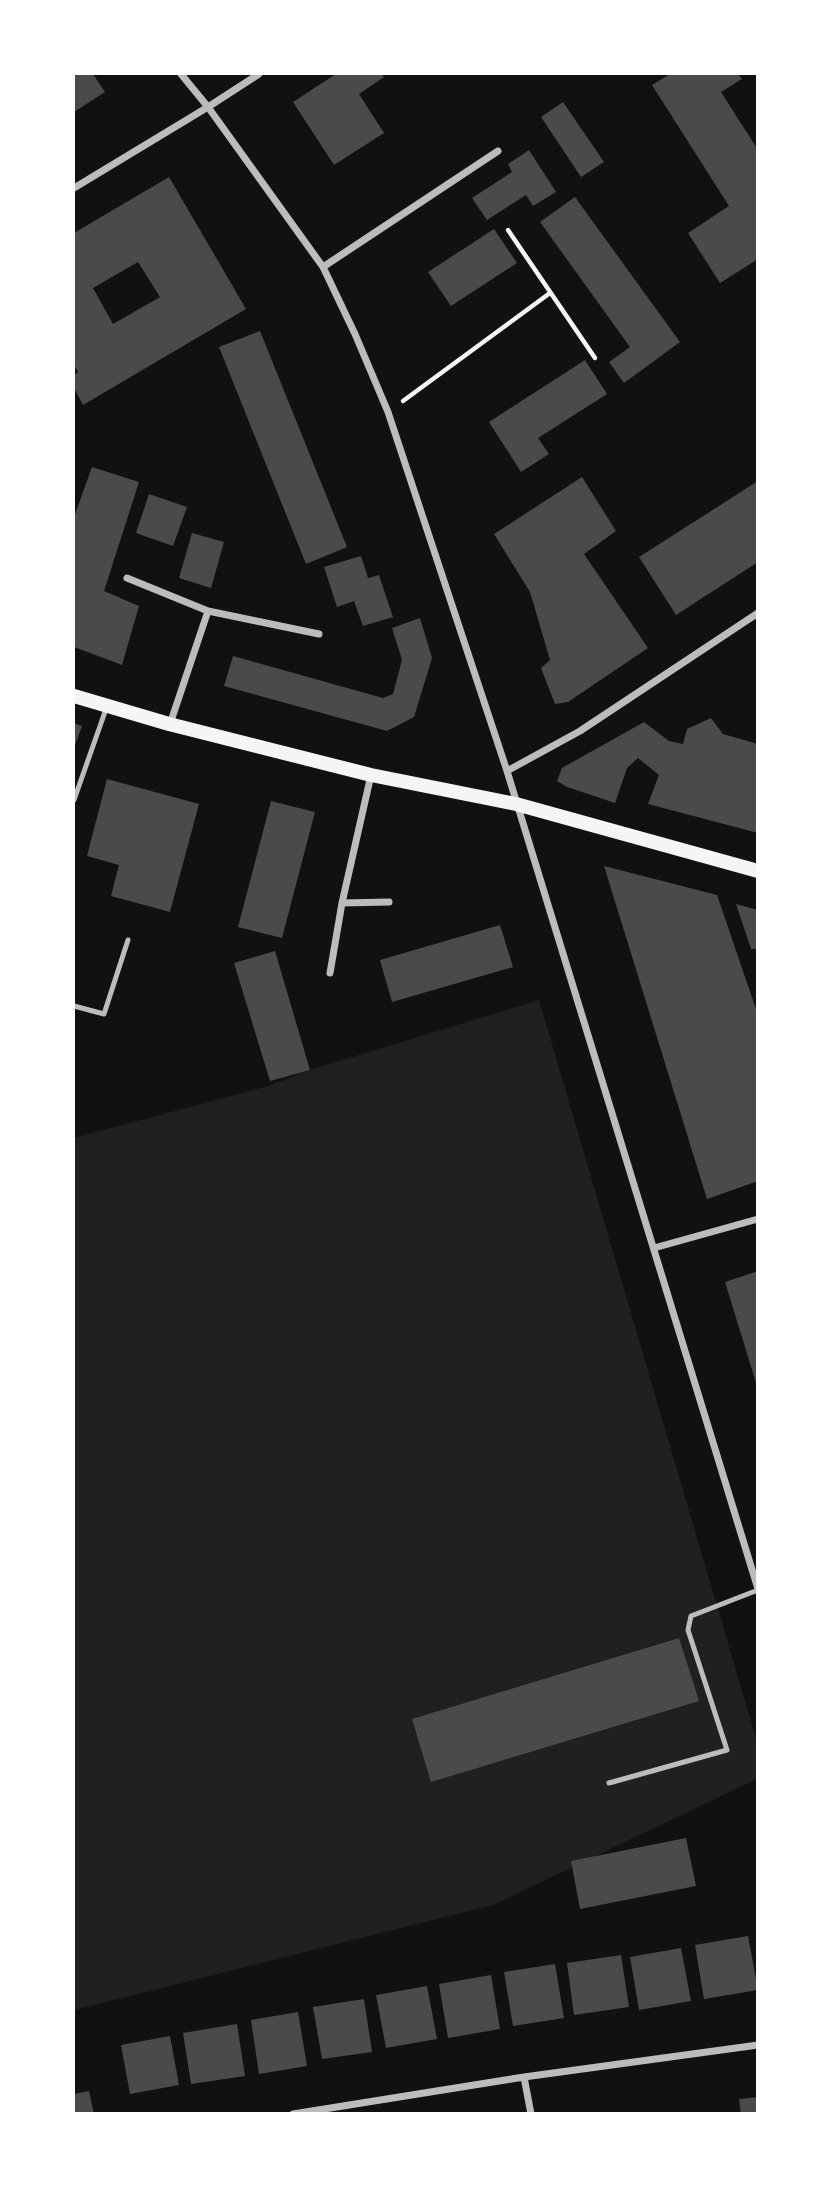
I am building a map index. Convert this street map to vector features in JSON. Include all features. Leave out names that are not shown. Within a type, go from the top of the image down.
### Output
[{"type":"main road","points":[[74,696],[169,724],[371,775],[516,804],[758,871]]},
{"type":"street","points":[[181,74],[208,107],[323,267],[388,412],[507,771],[758,1589]]},
{"type":"street","points":[[74,188],[259,74]]},
{"type":"street","points":[[323,267],[498,151]]},
{"type":"street","points":[[127,578],[208,611],[319,634]]},
{"type":"street","points":[[169,724],[208,611]]},
{"type":"street","points":[[507,771],[580,731],[758,613]]},
{"type":"street","points":[[330,973],[342,903],[371,775]]},
{"type":"street","points":[[342,903],[389,902]]},
{"type":"street","points":[[654,1248],[758,1219]]},
{"type":"street","points":[[293,2113],[338,2110],[524,2077],[758,2045]]},
{"type":"street","points":[[524,2077],[531,2113]]},
{"type":"lane","points":[[74,800],[107,706]]},
{"type":"lane","points":[[74,1006],[104,1014],[128,940]]},
{"type":"lane","points":[[609,1783],[727,1750],[688,1630],[691,1616],[758,1589]]},
{"type":"path","points":[[508,230],[595,358]]},
{"type":"path","points":[[388,412],[550,293]]},
{"type":"shaded area","points":[[539,1000],[757,1742],[757,1779],[493,1905],[74,2010],[74,1138],[265,1087],[310,1070]]},
{"type":"building","points":[[74,74],[93,74],[105,92],[74,112]]},
{"type":"building","points":[[336,74],[382,74],[384,77],[359,94],[384,133],[334,165],[293,102]]},
{"type":"building","points":[[670,74],[738,74],[742,79],[721,92],[758,150],[758,259],[720,283],[688,233],[729,206],[652,85]]},
{"type":"building","points":[[563,102],[604,162],[581,177],[541,117]]},
{"type":"building","points":[[529,150],[556,192],[533,206],[526,195],[487,220],[472,198],[512,172],[508,164]]},
{"type":"building","points":[[169,177],[246,309],[83,405],[74,388],[74,375],[78,372],[74,365],[74,233]],"holes":[[[138,262],[160,297],[113,324],[93,288]]]},
{"type":"building","points":[[575,197],[680,342],[624,383],[609,362],[630,347],[540,222]]},
{"type":"building","points":[[494,229],[517,263],[451,306],[428,272]]},
{"type":"building","points":[[260,331],[347,547],[306,564],[219,347]]},
{"type":"building","points":[[585,360],[607,394],[538,438],[549,454],[521,472],[489,422]]},
{"type":"building","points":[[92,467],[139,482],[104,591],[139,606],[122,665],[74,647],[74,517]]},
{"type":"building","points":[[582,477],[616,531],[584,554],[648,648],[568,702],[555,704],[541,668],[550,660],[530,592],[494,534]]},
{"type":"building","points":[[758,481],[758,562],[676,615],[639,557]]},
{"type":"building","points":[[149,494],[187,507],[173,546],[136,533]]},
{"type":"building","points":[[192,533],[224,542],[211,588],[179,578]]},
{"type":"building","points":[[361,556],[368,578],[379,575],[393,617],[363,626],[354,601],[337,607],[324,567]]},
{"type":"building","points":[[420,618],[432,658],[414,717],[387,731],[224,686],[233,656],[383,698],[393,694],[402,660],[392,628]]},
{"type":"building","points":[[711,718],[723,734],[758,744],[758,833],[648,804],[659,775],[638,758],[627,768],[615,803],[557,781],[562,768],[644,722],[669,741],[683,744],[687,729]]},
{"type":"building","points":[[74,723],[82,726],[74,748]]},
{"type":"building","points":[[107,779],[199,804],[170,912],[111,896],[119,865],[87,856]]},
{"type":"building","points":[[271,801],[315,812],[282,938],[238,927]]},
{"type":"building","points":[[604,866],[717,895],[758,1015],[758,1181],[707,1199]]},
{"type":"building","points":[[736,904],[758,910],[758,949],[751,949]]},
{"type":"building","points":[[500,925],[513,967],[392,1002],[380,960]]},
{"type":"building","points":[[275,951],[310,1070],[270,1081],[234,963]]},
{"type":"building","points":[[758,1271],[758,1386],[757,1386],[725,1282]]},
{"type":"building","points":[[679,1638],[699,1701],[431,1782],[412,1719]]},
{"type":"building","points":[[686,1838],[696,1886],[580,1909],[571,1861]]},
{"type":"building","points":[[748,1936],[758,1990],[704,1999],[695,1945]]},
{"type":"building","points":[[681,1948],[691,2001],[639,2010],[630,1957]]},
{"type":"building","points":[[621,1955],[629,2007],[574,2015],[567,1963]]},
{"type":"building","points":[[555,1964],[564,2018],[513,2026],[504,1972]]},
{"type":"building","points":[[491,1975],[500,2029],[448,2038],[439,1984]]},
{"type":"building","points":[[427,1986],[437,2039],[386,2048],[376,1995]]},
{"type":"building","points":[[364,1999],[372,2052],[322,2059],[313,2007]]},
{"type":"building","points":[[298,2012],[307,2066],[259,2074],[251,2020]]},
{"type":"building","points":[[237,2024],[245,2076],[191,2084],[183,2033]]},
{"type":"building","points":[[170,2036],[179,2085],[130,2094],[121,2045]]},
{"type":"building","points":[[89,2091],[94,2114],[74,2114],[74,2094]]},
{"type":"building","points":[[758,2097],[758,2114],[741,2114],[739,2099]]}]
